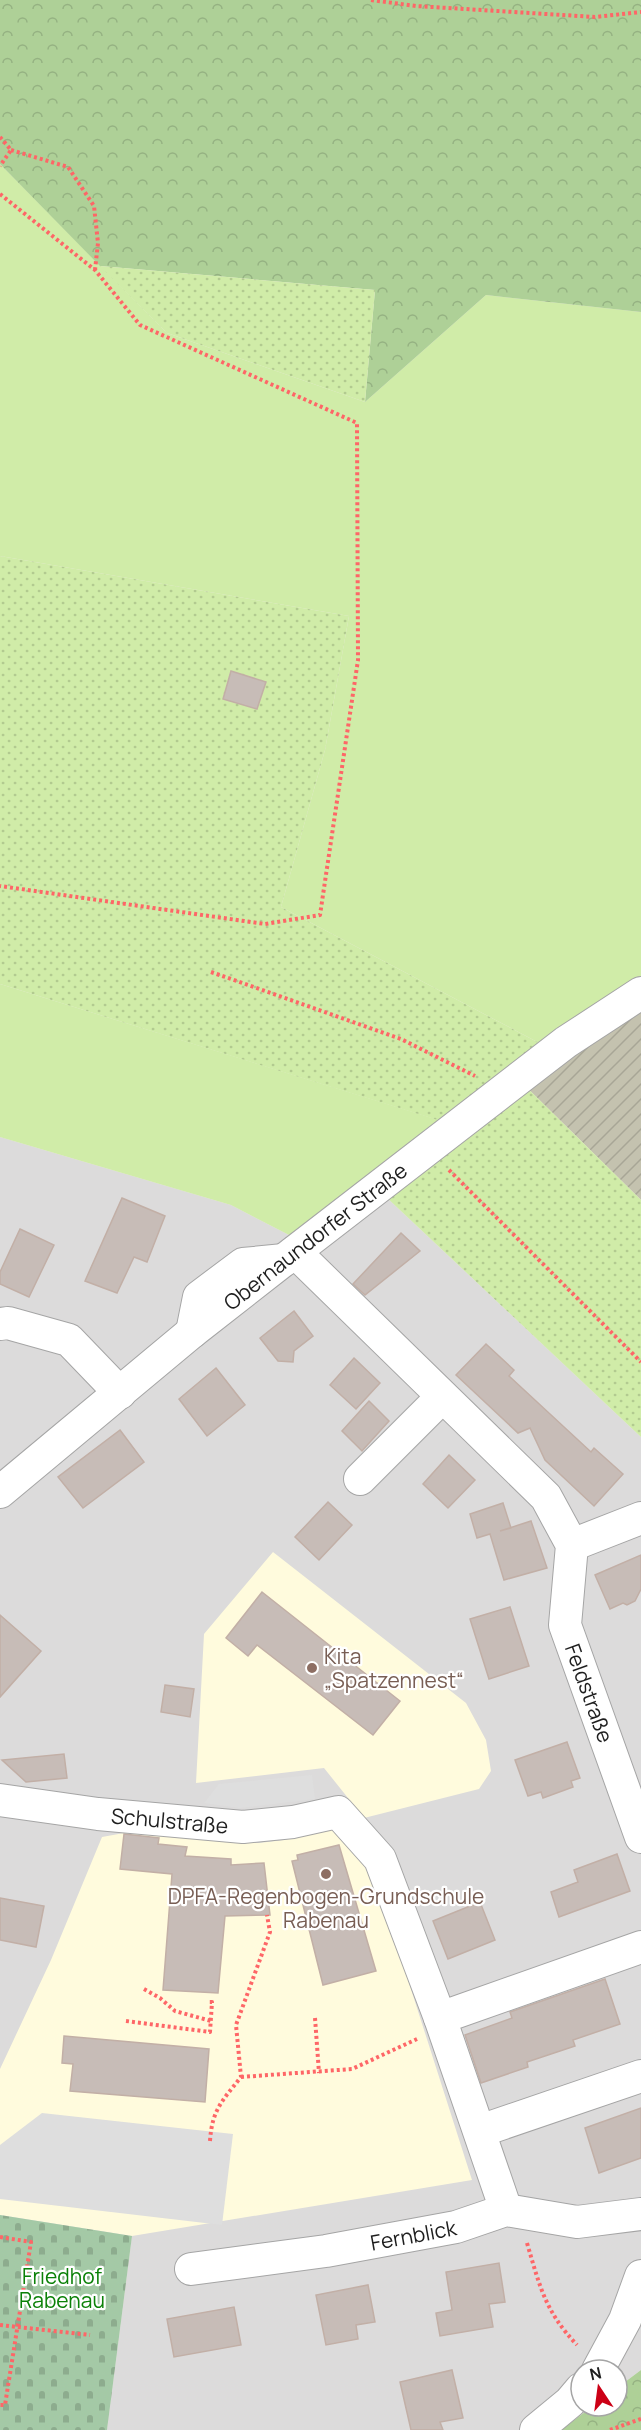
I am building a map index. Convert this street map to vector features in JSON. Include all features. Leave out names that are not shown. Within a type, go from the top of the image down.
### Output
[{"type":"street","name":"Obernaundorfer Straße","points":[[0,1492],[192,1332],[289,1256],[566,1042],[641,993]]},
{"type":"street","points":[[289,1256],[442,1397],[546,1497],[572,1545],[641,1518]]},
{"type":"street","points":[[0,1324],[8,1323],[69,1340],[120,1393]]},
{"type":"street","points":[[360,1479],[442,1397]]},
{"type":"street","name":"Feldstraße","points":[[572,1545],[565,1624],[632,1783],[641,1837]]},
{"type":"street","name":"Schulstraße","points":[[0,1800],[98,1814],[243,1827],[293,1822],[338,1812],[380,1859],[442,2022]]},
{"type":"street","points":[[506,2210],[442,2022],[641,1947]]},
{"type":"street","points":[[480,2131],[641,2076]]},
{"type":"street","name":"Fernblick","points":[[191,2269],[326,2251],[456,2227],[506,2210],[577,2222],[638,2215]]},
{"type":"street","points":[[592,2358],[625,2320],[641,2276]]},
{"type":"street","points":[[536,2430],[569,2400]]},
{"type":"path","points":[[371,0],[416,6],[595,16],[641,12]]},
{"type":"path","points":[[0,137],[11,150],[68,167],[94,207],[98,243],[95,270]]},
{"type":"path","points":[[0,165],[11,150]]},
{"type":"path","points":[[0,194],[95,270],[140,325],[357,423],[358,660],[320,915],[265,924],[0,886]]},
{"type":"path","points":[[211,972],[401,1039],[491,1084],[501,1092]]},
{"type":"path","points":[[428,1148],[641,1362]]},
{"type":"path","points":[[210,2141],[212,2121],[222,2102],[241,2077],[236,2025],[270,1932],[267,1915]]},
{"type":"path","points":[[144,1989],[160,1998],[175,2011],[211,2021]]},
{"type":"path","points":[[126,2021],[210,2032],[212,2002],[208,2002]]},
{"type":"path","points":[[315,2018],[319,2073]]},
{"type":"path","points":[[241,2077],[352,2069],[442,2022]]},
{"type":"path","points":[[506,2210],[525,2234],[541,2293],[558,2325],[588,2358]]},
{"type":"path","points":[[0,2237],[31,2242],[5,2405],[0,2405]]},
{"type":"path","points":[[0,2325],[90,2336]]},
{"type":"path","points":[[610,2430],[641,2419]]},
{"type":"shaded area","points":[[641,980],[641,1200],[509,1070]]},
{"type":"shaded area","points":[[0,1137],[231,1205],[291,1236],[367,1179],[641,1437],[641,2370],[629,2379],[629,2358],[569,2358],[569,2418],[577,2418],[561,2430],[107,2430],[132,2236],[0,2215]]},
{"type":"shaded area","name":"Kita „Spatzennest“","points":[[273,1552],[466,1703],[486,1740],[491,1771],[479,1789],[364,1818],[324,1768],[196,1783],[204,1634]]},
{"type":"shaded area","points":[[312,1775],[315,1799],[240,1808],[204,1803],[219,1784]]},
{"type":"shaded area","points":[[345,1825],[371,1864],[472,2180],[132,2236],[0,2215],[0,2069],[51,1960],[102,1837],[124,1833],[259,1843],[284,1840]]},
{"type":"shaded area","points":[[42,2113],[233,2134],[222,2225],[0,2199],[0,2145]]},
{"type":"green space","points":[[0,0],[641,0],[641,312],[486,295],[365,402],[375,290],[100,266],[0,164]]},
{"type":"green space","points":[[0,164],[167,333],[365,402],[486,295],[641,312],[641,980],[543,1045],[281,907],[325,750],[349,616],[0,556]]},
{"type":"green space","points":[[100,266],[375,290],[365,402],[167,333]]},
{"type":"green space","points":[[0,556],[349,616],[325,750],[281,907],[543,1045],[510,1071],[641,1200],[641,1437],[367,1179],[441,1121],[0,984]]},
{"type":"green space","points":[[0,984],[442,1121],[291,1236],[231,1205],[0,1137]]},
{"type":"green space","name":"Friedhof Rabenau","points":[[0,2215],[132,2236],[107,2430],[0,2430]]},
{"type":"green space","points":[[641,2370],[641,2430],[561,2430],[577,2418],[629,2418],[629,2379]]},
{"type":"building","points":[[231,671],[266,682],[257,709],[223,699]]},
{"type":"building","points":[[122,1198],[165,1216],[147,1262],[134,1257],[117,1293],[85,1281]]},
{"type":"building","points":[[20,1229],[54,1245],[29,1297],[0,1284],[0,1272]]},
{"type":"building","points":[[401,1233],[420,1251],[365,1295],[353,1284]]},
{"type":"building","points":[[294,1311],[313,1336],[294,1351],[293,1362],[278,1361],[260,1338]]},
{"type":"building","points":[[486,1344],[514,1370],[509,1376],[591,1452],[594,1448],[623,1474],[594,1506],[545,1460],[530,1428],[518,1433],[456,1375]]},
{"type":"building","points":[[354,1358],[380,1383],[356,1409],[330,1385]]},
{"type":"building","points":[[216,1368],[245,1405],[207,1436],[179,1399]]},
{"type":"building","points":[[369,1401],[389,1421],[362,1451],[342,1431]]},
{"type":"building","points":[[120,1430],[144,1462],[83,1508],[58,1477]]},
{"type":"building","points":[[449,1455],[475,1480],[448,1508],[423,1484]]},
{"type":"building","points":[[328,1502],[352,1525],[319,1560],[295,1537]]},
{"type":"building","points":[[503,1503],[511,1528],[531,1521],[547,1568],[504,1580],[490,1534],[477,1538],[470,1514]]},
{"type":"building","points":[[641,1555],[641,1589],[635,1601],[610,1609],[595,1575]]},
{"type":"building","points":[[262,1592],[400,1701],[373,1735],[257,1645],[248,1656],[226,1638]]},
{"type":"building","points":[[510,1607],[529,1666],[489,1679],[470,1619]]},
{"type":"building","points":[[0,1615],[41,1651],[0,1697]]},
{"type":"building","points":[[165,1685],[194,1689],[190,1717],[161,1712]]},
{"type":"building","points":[[567,1742],[580,1778],[571,1781],[573,1787],[543,1798],[541,1792],[528,1796],[515,1760]]},
{"type":"building","points":[[64,1754],[67,1778],[26,1782],[2,1760]]},
{"type":"building","points":[[124,1834],[159,1838],[158,1844],[187,1847],[185,1856],[231,1859],[231,1865],[264,1863],[270,1915],[225,1916],[218,1993],[163,1990],[172,1874],[120,1869]]},
{"type":"building","points":[[339,1845],[376,1971],[323,1985],[292,1861],[298,1860],[297,1855]]},
{"type":"building","points":[[617,1854],[630,1891],[559,1917],[551,1892],[578,1882],[574,1870]]},
{"type":"building","points":[[0,1898],[44,1906],[36,1947],[0,1940]]},
{"type":"building","points":[[480,1902],[495,1940],[448,1959],[433,1921]]},
{"type":"building","points":[[605,1979],[620,2024],[573,2040],[575,2046],[527,2062],[528,2067],[481,2083],[465,2035],[512,2018],[510,2012]]},
{"type":"building","points":[[64,2036],[209,2049],[205,2102],[70,2091],[73,2064],[62,2063]]},
{"type":"building","points":[[641,2108],[641,2158],[599,2173],[585,2128]]},
{"type":"building","points":[[499,2263],[505,2302],[489,2304],[493,2327],[440,2336],[436,2313],[452,2310],[446,2272]]},
{"type":"building","points":[[368,2285],[375,2322],[356,2325],[358,2339],[326,2345],[316,2295]]},
{"type":"building","points":[[234,2307],[241,2345],[174,2357],[167,2319]]},
{"type":"building","points":[[452,2370],[463,2418],[440,2422],[443,2430],[411,2430],[400,2382]]},
{"type":"place","name":"Kita „Spatzennest“","points":[[312,1668]]},
{"type":"place","name":"DPFA-Regenbogen-Grundschule Rabenau","points":[[326,1874]]}]
